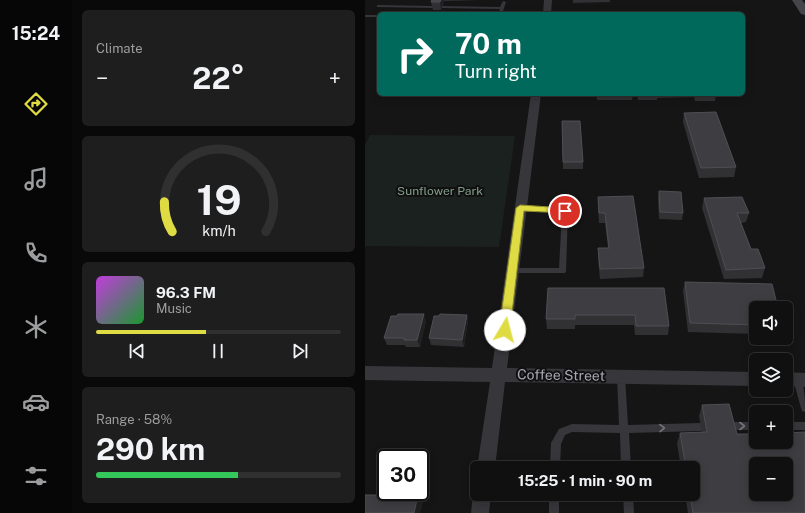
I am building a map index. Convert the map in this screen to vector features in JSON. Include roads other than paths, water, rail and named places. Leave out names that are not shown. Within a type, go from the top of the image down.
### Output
[{"type":"main road","points":[[797,0],[805,12]]},
{"type":"street","points":[[547,12],[549,0]]},
{"type":"street","points":[[487,461],[536,96]]},
{"type":"street","name":"Coffee Street","points":[[365,373],[749,379]]},
{"type":"street","points":[[480,513],[481,501]]},
{"type":"lane","points":[[501,12],[504,2]]},
{"type":"lane","points":[[378,6],[434,7]]},
{"type":"lane","points":[[420,12],[423,7]]},
{"type":"lane","points":[[442,7],[502,8]]},
{"type":"lane","points":[[450,12],[452,7]]},
{"type":"lane","points":[[365,16],[377,16]]},
{"type":"lane","points":[[512,271],[562,271],[565,211],[520,208]]},
{"type":"lane","points":[[621,376],[626,461]]},
{"type":"lane","points":[[796,379],[805,408]]},
{"type":"lane","points":[[728,426],[749,426]]},
{"type":"lane","points":[[793,426],[805,426]]},
{"type":"lane","points":[[555,461],[556,443],[563,432],[572,428],[624,429],[701,427]]},
{"type":"lane","points":[[554,501],[554,513]]},
{"type":"lane","points":[[628,501],[629,513]]},
{"type":"park label","name":"Sunflower Park","points":[[440,191]]}]
